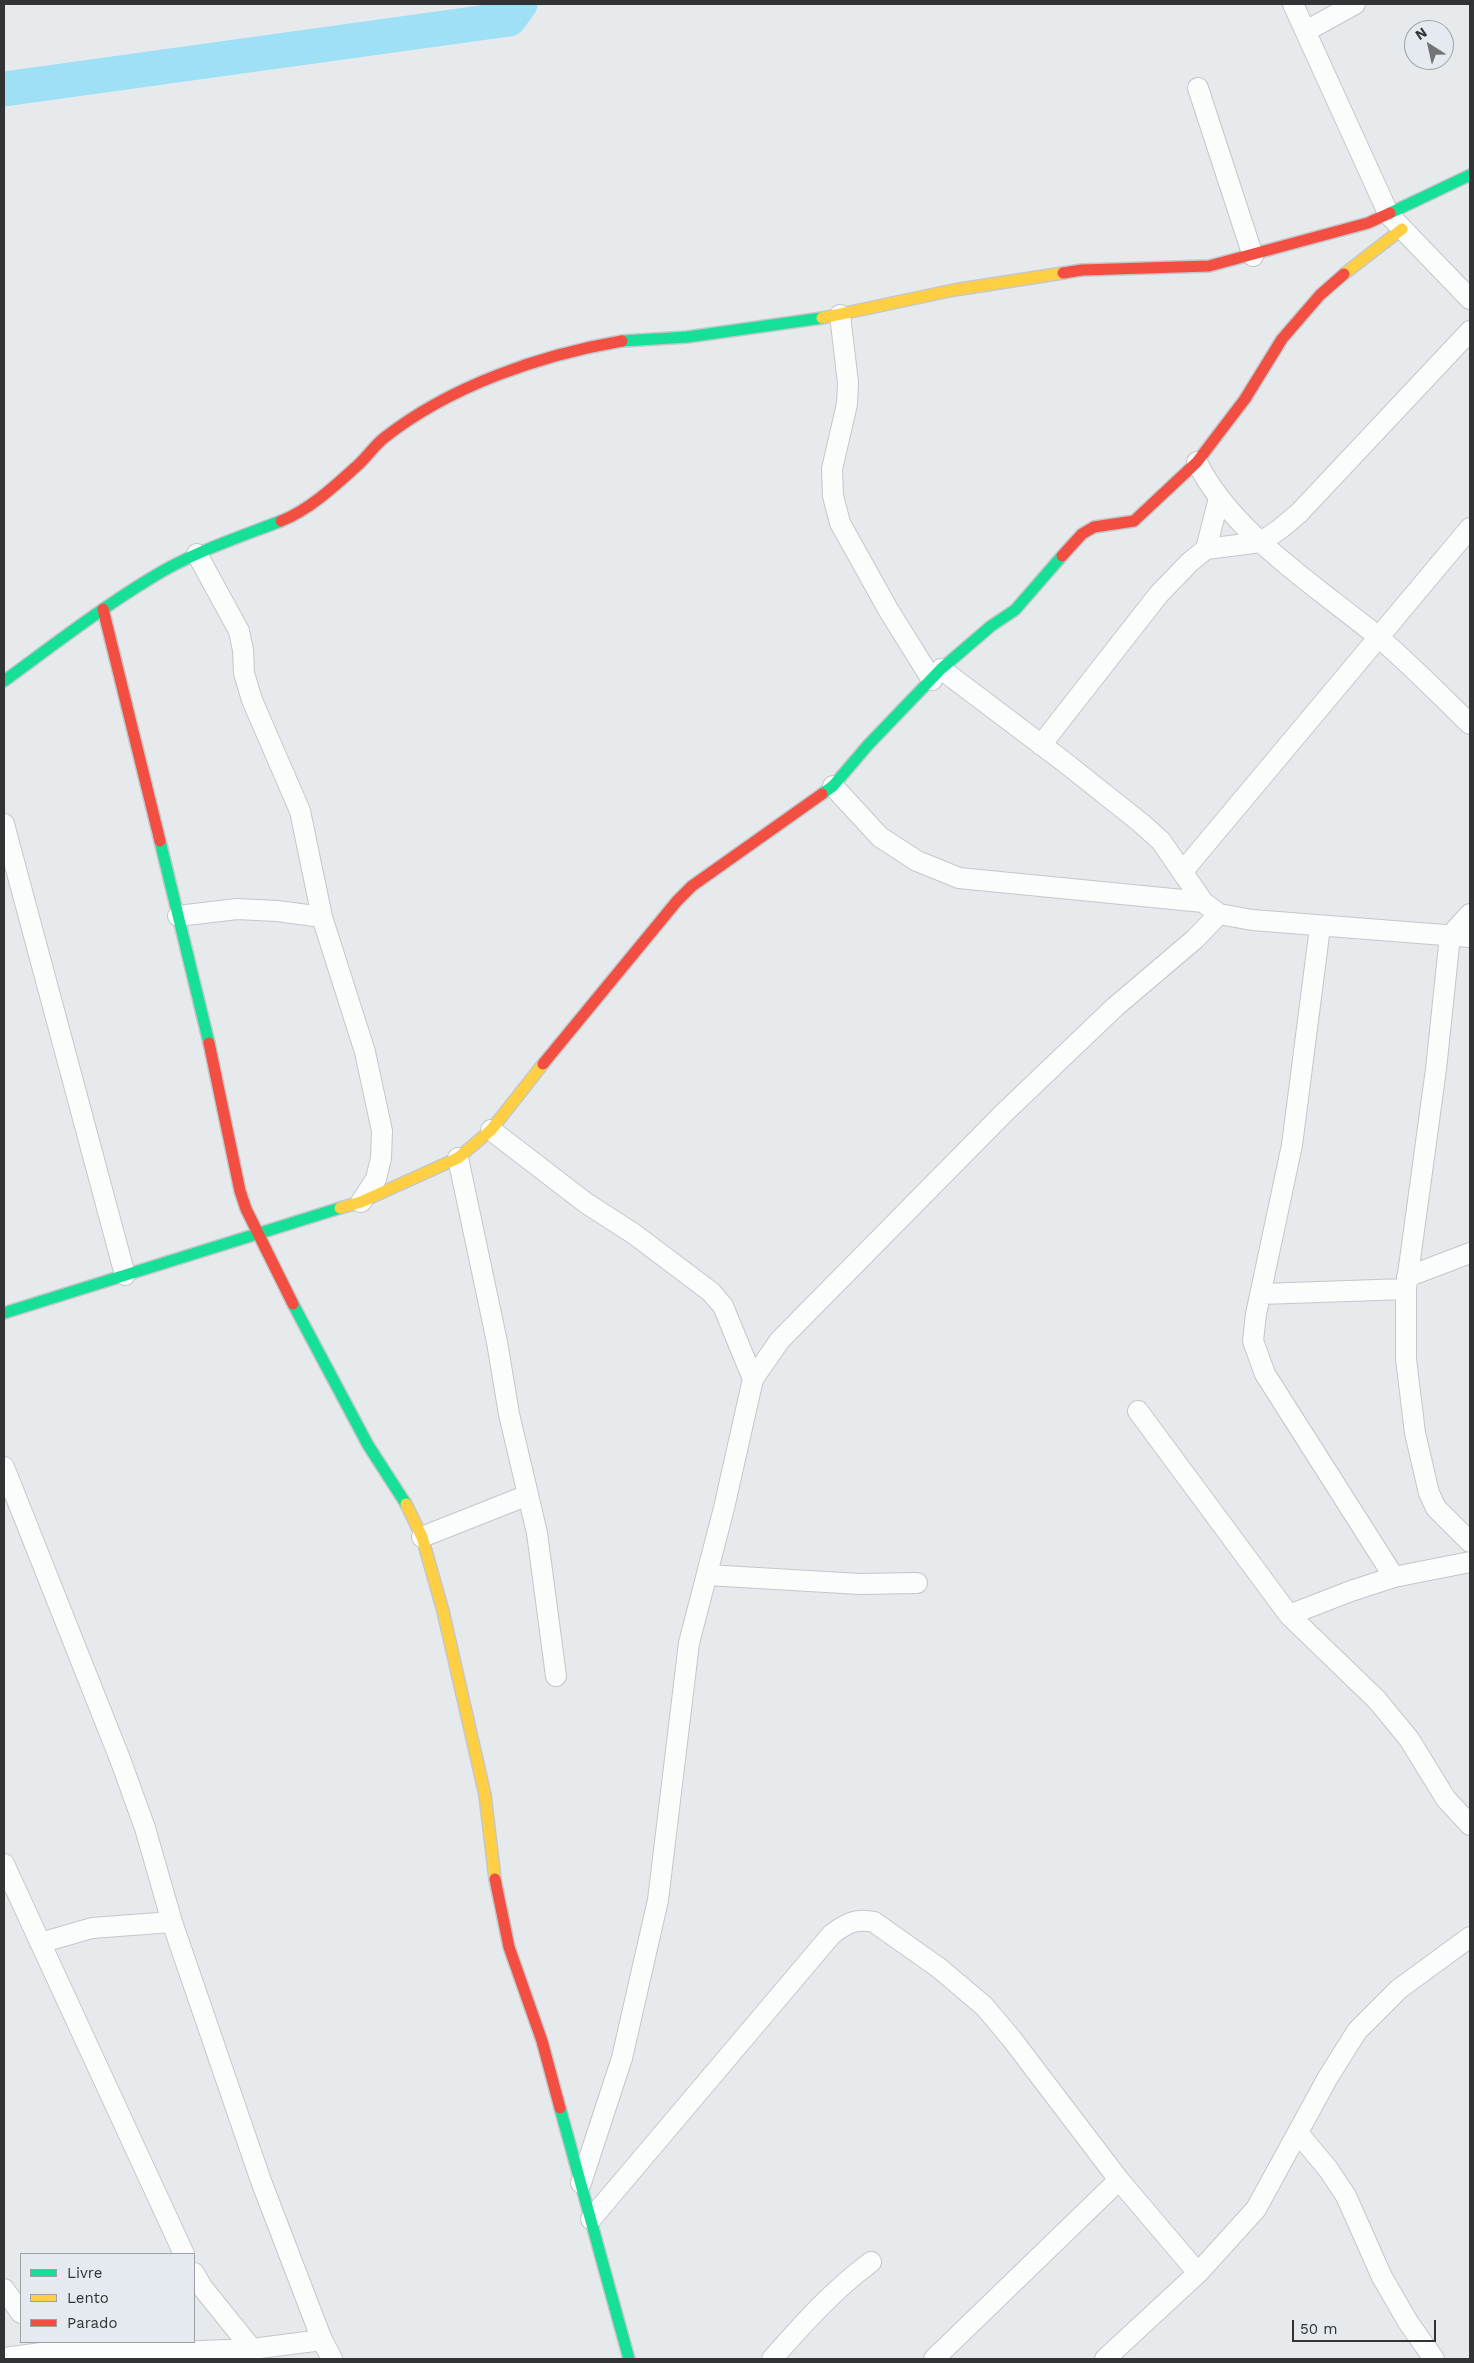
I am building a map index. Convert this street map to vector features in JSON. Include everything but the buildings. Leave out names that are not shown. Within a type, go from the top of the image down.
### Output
[{"type":"street","points":[[1293,4],[1396,222],[1470,299]]},
{"type":"street","points":[[1306,31],[1355,4]]},
{"type":"street","points":[[1198,88],[1253,256]]},
{"type":"street","points":[[4,1314],[361,1202],[458,1158],[491,1130],[535,1073],[677,901],[692,886],[833,786],[868,745],[937,674],[991,626],[1015,610],[1082,534],[1094,527],[1134,521],[1197,462],[1245,399],[1282,339],[1320,295],[1366,255],[1396,222],[1470,175]]},
{"type":"street","points":[[4,681],[103,609],[152,577],[197,554],[286,519],[324,495],[358,465],[383,439],[415,417],[457,394],[506,372],[560,353],[621,341],[687,337],[840,315],[954,290],[1082,270],[1209,266],[1253,256],[1368,223],[1396,222]]},
{"type":"street","points":[[840,315],[848,383],[847,404],[832,469],[835,505],[840,523],[860,560],[937,674],[1041,745],[1141,822],[1161,841],[1210,908]]},
{"type":"street","points":[[1206,549],[1261,542],[1280,529],[1299,513],[1470,331]]},
{"type":"street","points":[[1197,462],[1219,498],[1261,542],[1378,637],[1470,722]]},
{"type":"street","points":[[1041,745],[1158,594],[1206,549],[1219,498]]},
{"type":"street","points":[[1183,871],[1470,528]]},
{"type":"street","points":[[197,554],[239,631],[243,650],[244,673],[252,700],[300,811],[322,918],[365,1052],[382,1131],[381,1158],[376,1179],[361,1202]]},
{"type":"street","points":[[103,609],[217,1077],[240,1191],[259,1235],[368,1445],[404,1500],[422,1537],[443,1611],[476,1751],[484,1795],[492,1867],[509,1947],[542,2041],[629,2359]]},
{"type":"street","points":[[833,786],[880,837],[917,861],[959,878],[1210,908],[1252,920],[1320,927],[1470,937]]},
{"type":"street","points":[[4,824],[125,1275]]},
{"type":"street","points":[[581,2183],[622,2058],[658,1900],[689,1643],[753,1379],[780,1340],[1005,1112],[1115,1007],[1195,939],[1210,908]]},
{"type":"street","points":[[178,916],[237,909],[277,911],[322,918]]},
{"type":"street","points":[[1470,914],[1450,936],[1436,1069],[1407,1283],[1407,1368],[1415,1433],[1429,1493],[1436,1508],[1470,1542]]},
{"type":"street","points":[[1320,927],[1292,1145],[1256,1314],[1253,1340],[1265,1374],[1394,1577]]},
{"type":"street","points":[[491,1130],[586,1204],[634,1234],[711,1292],[723,1306],[753,1379]]},
{"type":"street","points":[[458,1158],[497,1342],[509,1414],[537,1533],[556,1676]]},
{"type":"street","points":[[1261,1294],[1407,1283],[1470,1253]]},
{"type":"street","points":[[1138,1411],[1289,1615],[1377,1700],[1409,1739],[1446,1799],[1470,1825]]},
{"type":"street","points":[[4,1467],[8,1496],[70,1630],[120,1759],[145,1828],[172,1922],[261,2181],[322,2340],[332,2359]]},
{"type":"street","points":[[422,1537],[528,1495]]},
{"type":"street","points":[[1289,1615],[1394,1577],[1470,1562]]},
{"type":"street","points":[[707,1575],[860,1584],[917,1583]]},
{"type":"street","points":[[4,1864],[184,2253]]},
{"type":"street","points":[[591,2219],[832,1934],[848,1922],[862,1919],[874,1922],[915,1950],[984,2006],[1011,2038],[1119,2180],[1198,2273]]},
{"type":"street","points":[[40,1943],[92,1928],[172,1922]]},
{"type":"street","points":[[1105,2359],[1198,2273],[1256,2209],[1327,2079],[1357,2030],[1399,1989],[1470,1937]]},
{"type":"street","points":[[1298,2133],[1328,2169],[1346,2196],[1382,2277],[1408,2322],[1434,2359]]},
{"type":"street","points":[[934,2359],[1119,2180]]},
{"type":"street","points":[[772,2359],[824,2300],[871,2262]]},
{"type":"street","points":[[195,2275],[202,2287],[252,2349]]},
{"type":"street","points":[[4,2289],[20,2312]]},
{"type":"street","points":[[4,2358],[48,2351],[151,2353],[252,2349],[322,2340]]},
{"type":"waterway","points":[[4,89],[509,19],[520,4]]},
{"type":"traffic: fast","points":[[1390,213],[1470,175]]},
{"type":"traffic: fast","points":[[622,341],[687,337],[822,318]]},
{"type":"traffic: fast","points":[[4,681],[95,615],[166,569],[214,546],[281,521]]},
{"type":"traffic: fast","points":[[822,794],[833,786],[868,745],[941,669],[991,626],[1015,610],[1062,556]]},
{"type":"traffic: fast","points":[[160,841],[209,1043]]},
{"type":"traffic: fast","points":[[4,1313],[340,1208]]},
{"type":"traffic: fast","points":[[293,1304],[368,1445],[406,1504]]},
{"type":"traffic: fast","points":[[560,2108],[629,2359]]},
{"type":"traffic: slow","points":[[1344,274],[1402,229]]},
{"type":"traffic: slow","points":[[822,318],[954,290],[1063,273]]},
{"type":"traffic: slow","points":[[340,1208],[361,1202],[458,1158],[491,1130],[543,1064]]},
{"type":"traffic: slow","points":[[406,1504],[422,1537],[443,1611],[485,1795],[495,1879]]},
{"type":"traffic: jam","points":[[1063,273],[1082,270],[1209,266],[1368,223],[1390,213]]},
{"type":"traffic: jam","points":[[1062,556],[1082,534],[1094,527],[1134,521],[1197,462],[1245,399],[1282,339],[1320,295],[1344,274]]},
{"type":"traffic: jam","points":[[281,521],[302,511],[321,497],[357,466],[384,438],[410,419],[438,403],[467,388],[528,364],[591,347],[622,341]]},
{"type":"traffic: jam","points":[[103,609],[160,841]]},
{"type":"traffic: jam","points":[[543,1064],[677,901],[692,886],[822,794]]},
{"type":"traffic: jam","points":[[209,1043],[240,1191],[246,1209],[293,1304]]},
{"type":"traffic: jam","points":[[495,1879],[509,1947],[542,2041],[560,2108]]}]
